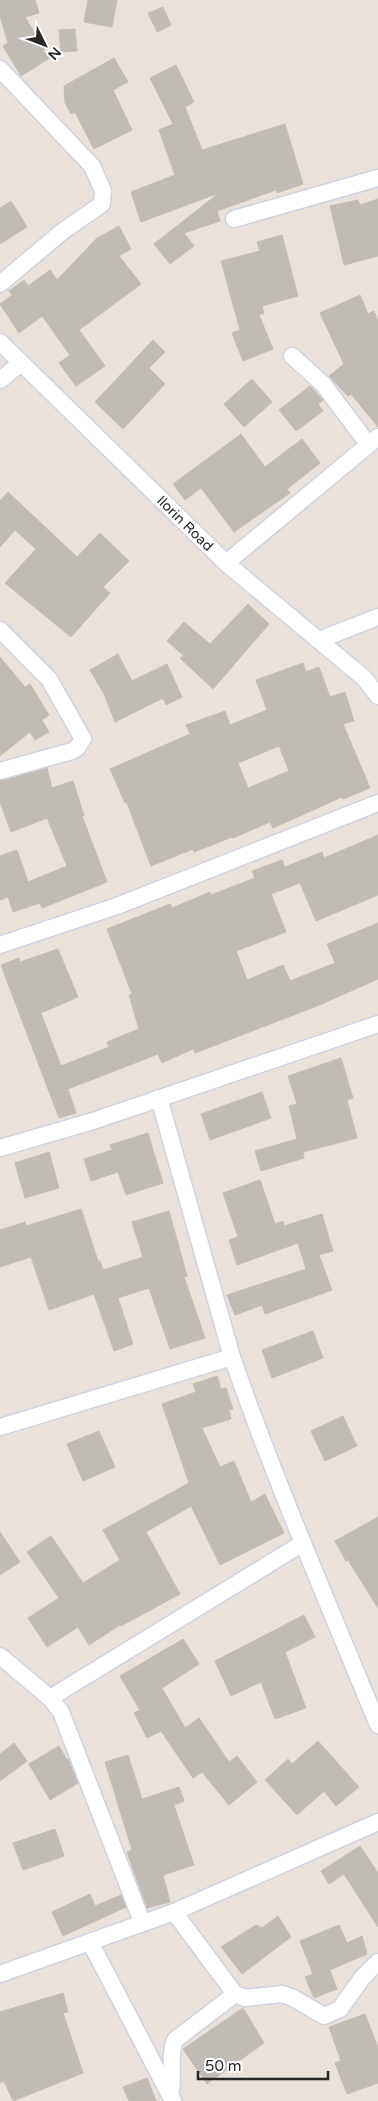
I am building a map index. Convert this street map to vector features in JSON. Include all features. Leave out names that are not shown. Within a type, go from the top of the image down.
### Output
[{"type":"street","points":[[0,69],[92,166],[104,191],[102,204],[63,231],[0,284]]},
{"type":"street","points":[[234,219],[378,178]]},
{"type":"street","name":"Ilorin Road","points":[[0,342],[226,563],[364,678],[378,696]]},
{"type":"street","points":[[226,563],[373,440],[323,384],[292,356]]},
{"type":"street","points":[[0,380],[21,363]]},
{"type":"street","points":[[319,640],[378,617]]},
{"type":"street","points":[[0,630],[49,679],[82,739],[77,748],[72,751],[0,771]]},
{"type":"street","points":[[0,945],[117,906],[378,803]]},
{"type":"street","points":[[0,1148],[93,1121],[378,1024]]},
{"type":"street","points":[[159,1098],[232,1357],[303,1543],[378,1725]]},
{"type":"street","points":[[0,1427],[232,1357]]},
{"type":"street","points":[[50,1698],[303,1543]]},
{"type":"street","points":[[0,1656],[50,1698],[61,1712],[142,1922]]},
{"type":"street","points":[[0,1974],[174,1912],[378,1822]]},
{"type":"street","points":[[174,1912],[235,1994],[244,1998],[282,1994],[293,1998],[324,2016],[340,2008],[362,1978],[378,1962]]},
{"type":"street","points":[[90,1942],[172,2098]]},
{"type":"street","points":[[172,2098],[172,2048],[175,2040],[235,1994]]},
{"type":"building","points":[[0,0],[35,0],[39,13],[25,17],[50,58],[21,76],[3,46],[8,43],[0,16]]},
{"type":"building","points":[[88,0],[117,0],[112,27],[84,22]]},
{"type":"building","points":[[163,7],[171,25],[157,32],[148,13]]},
{"type":"building","points":[[75,29],[77,51],[61,52],[59,30]]},
{"type":"building","points":[[114,58],[128,82],[113,90],[132,130],[94,149],[75,112],[71,114],[65,103],[64,86]]},
{"type":"building","points":[[176,65],[194,102],[185,107],[202,150],[285,124],[303,184],[277,193],[276,190],[217,211],[220,221],[184,233],[194,246],[170,264],[154,244],[219,193],[141,222],[131,192],[175,175],[159,130],[173,124],[150,78]]},
{"type":"building","points":[[378,199],[378,256],[344,265],[330,206],[358,200],[360,205]]},
{"type":"building","points":[[11,201],[27,227],[0,244],[0,208]]},
{"type":"building","points":[[119,226],[131,249],[119,256],[141,284],[79,330],[105,366],[76,386],[59,363],[70,355],[42,316],[19,333],[0,304],[12,295],[9,291],[24,280],[28,286],[50,270],[57,280],[96,239]]},
{"type":"building","points":[[282,235],[298,296],[262,306],[264,313],[259,315],[273,349],[243,361],[232,333],[240,330],[221,261],[260,251],[257,242]]},
{"type":"building","points":[[360,295],[368,314],[374,311],[378,321],[378,427],[351,394],[348,396],[329,376],[344,364],[320,313]]},
{"type":"building","points":[[153,340],[165,352],[149,368],[165,384],[123,429],[95,402]]},
{"type":"building","points":[[252,379],[272,402],[244,427],[224,404]]},
{"type":"building","points":[[310,386],[323,400],[318,404],[323,411],[296,431],[279,410]]},
{"type":"building","points":[[241,434],[265,467],[302,439],[320,463],[287,489],[290,493],[234,532],[201,488],[185,500],[173,484]]},
{"type":"building","points":[[8,492],[77,557],[100,533],[129,561],[103,587],[110,593],[71,637],[5,583],[36,549],[15,530],[0,547],[0,501]]},
{"type":"building","points":[[248,604],[269,624],[213,689],[180,658],[184,656],[167,641],[184,622],[210,644]]},
{"type":"building","points":[[118,654],[132,681],[167,664],[182,697],[166,705],[163,698],[115,722],[104,694],[90,670]]},
{"type":"building","points":[[0,657],[25,687],[30,684],[49,715],[42,720],[49,732],[35,740],[30,732],[0,756]]},
{"type":"building","points":[[303,663],[306,672],[319,667],[330,697],[345,692],[354,721],[343,724],[370,788],[343,799],[342,797],[273,828],[270,822],[233,838],[194,852],[193,849],[151,866],[127,803],[125,803],[110,769],[190,734],[186,725],[225,711],[230,725],[267,710],[256,680]],"holes":[[[279,746],[289,771],[248,788],[238,763]]]},
{"type":"building","points":[[47,768],[52,788],[73,781],[84,815],[82,816],[107,882],[42,908],[40,903],[13,912],[8,897],[0,900],[0,856],[17,850],[28,882],[67,866],[47,818],[11,832],[0,802],[0,781]]},
{"type":"building","points":[[378,835],[378,895],[316,921],[300,883],[271,894],[286,932],[236,951],[247,980],[283,965],[290,981],[335,963],[327,944],[378,923],[378,979],[317,1006],[195,1053],[193,1049],[162,1063],[158,1054],[68,1089],[76,1113],[59,1118],[1,965],[19,958],[20,962],[58,949],[78,997],[41,1013],[61,1066],[109,1047],[107,1042],[139,1029],[129,995],[132,994],[107,929],[170,904],[172,908],[210,892],[211,895],[255,878],[252,871],[282,860],[285,867],[322,852],[324,858]]},
{"type":"building","points":[[341,1058],[353,1098],[347,1100],[357,1138],[303,1152],[304,1158],[261,1171],[255,1151],[297,1139],[289,1106],[297,1104],[288,1076]]},
{"type":"building","points":[[262,1092],[271,1118],[210,1140],[201,1114]]},
{"type":"building","points":[[148,1133],[163,1183],[126,1195],[118,1172],[91,1181],[84,1159],[112,1150],[110,1145]]},
{"type":"building","points":[[49,1152],[59,1188],[25,1198],[15,1163]]},
{"type":"building","points":[[260,1180],[275,1224],[283,1221],[284,1226],[322,1214],[333,1251],[319,1255],[332,1290],[265,1314],[262,1305],[235,1315],[227,1295],[306,1269],[298,1243],[237,1265],[229,1240],[238,1237],[223,1193]]},
{"type":"building","points":[[81,1209],[98,1261],[100,1261],[103,1270],[143,1257],[132,1222],[169,1211],[187,1276],[184,1277],[205,1338],[170,1349],[149,1288],[118,1298],[133,1344],[114,1351],[94,1294],[49,1310],[31,1257],[0,1267],[0,1230],[25,1222],[26,1226]]},
{"type":"building","points":[[313,1331],[323,1358],[272,1378],[262,1350]]},
{"type":"building","points":[[217,1376],[221,1389],[226,1388],[233,1409],[229,1410],[231,1419],[202,1428],[220,1467],[234,1461],[251,1502],[265,1494],[284,1533],[220,1565],[191,1506],[146,1532],[180,1594],[120,1625],[89,1645],[78,1627],[47,1647],[28,1618],[59,1598],[27,1552],[51,1536],[83,1583],[120,1560],[103,1530],[189,1483],[162,1404],[196,1392],[193,1384]]},
{"type":"building","points":[[343,1416],[357,1446],[325,1461],[311,1431]]},
{"type":"building","points":[[99,1431],[115,1467],[83,1481],[67,1444]]},
{"type":"building","points":[[378,1517],[378,1608],[348,1560],[346,1561],[335,1541]]},
{"type":"building","points":[[0,1532],[20,1562],[0,1575]]},
{"type":"building","points":[[304,1615],[315,1637],[285,1652],[306,1708],[275,1719],[261,1682],[231,1696],[215,1661]]},
{"type":"building","points":[[183,1639],[199,1664],[162,1688],[185,1728],[199,1718],[229,1762],[237,1756],[257,1782],[229,1805],[202,1772],[193,1778],[161,1731],[147,1738],[134,1713],[140,1710],[120,1676]]},
{"type":"building","points":[[318,1741],[359,1787],[336,1806],[324,1791],[297,1815],[265,1780],[288,1759],[292,1764]]},
{"type":"building","points":[[14,1743],[27,1761],[0,1781],[0,1754]]},
{"type":"building","points":[[59,1746],[68,1759],[78,1783],[50,1800],[29,1764]]},
{"type":"building","points":[[128,1755],[142,1799],[179,1787],[184,1801],[174,1805],[194,1865],[163,1875],[170,1902],[147,1908],[127,1852],[132,1850],[105,1762]]},
{"type":"building","points":[[55,1829],[64,1856],[23,1870],[13,1843]]},
{"type":"building","points":[[360,1846],[378,1873],[378,1927],[344,1874],[329,1884],[321,1871]]},
{"type":"building","points":[[90,1894],[95,1906],[121,1895],[126,1907],[63,1936],[52,1912]]},
{"type":"building","points":[[278,1916],[291,1937],[242,1974],[221,1947],[256,1925],[262,1928]]},
{"type":"building","points":[[339,1925],[347,1943],[362,1936],[367,1954],[330,1970],[337,1989],[314,1998],[305,1977],[313,1974],[300,1941]]},
{"type":"building","points":[[63,1993],[68,2012],[63,2013],[83,2073],[13,2101],[4,2081],[0,2083],[0,2012]]},
{"type":"building","points":[[243,2008],[264,2043],[207,2084],[183,2049]]},
{"type":"building","points":[[365,2014],[378,2048],[378,2083],[347,2094],[335,2063],[341,2061],[329,2027]]},
{"type":"building","points":[[147,2078],[156,2101],[129,2101],[123,2087]]}]
